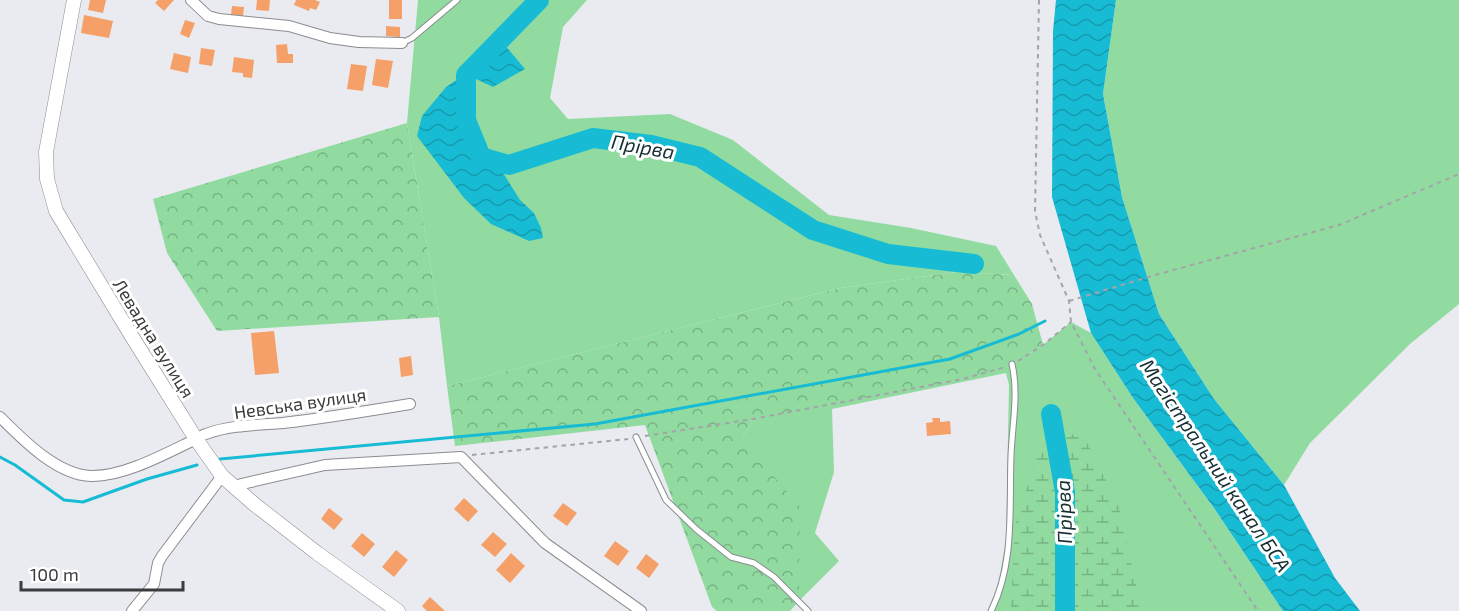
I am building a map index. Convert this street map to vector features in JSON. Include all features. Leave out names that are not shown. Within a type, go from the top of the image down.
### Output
[{"type":"street","name":"Левадна вулиця","points":[[74,0],[46,152],[50,195],[63,225],[196,439],[222,476],[317,552],[399,611]]},
{"type":"street","points":[[191,0],[208,16],[289,26],[330,38],[358,42],[402,43]]},
{"type":"street","name":"Невська вулиця","points":[[0,417],[26,442],[52,461],[70,471],[89,476],[107,475],[134,467],[206,434],[410,404]]},
{"type":"street","points":[[233,486],[325,465],[461,457],[545,543],[640,611]]},
{"type":"street","points":[[132,611],[154,584],[158,563],[162,556],[222,476]]},
{"type":"lane","points":[[402,43],[412,38],[457,0]]},
{"type":"lane","points":[[991,611],[999,594],[1008,549],[1011,453],[1017,384],[1012,364]]},
{"type":"lane","points":[[636,437],[666,500],[696,529],[731,557],[754,563],[774,577],[808,611]]},
{"type":"path","points":[[1039,0],[1035,211],[1040,235],[1069,301],[1071,322],[1095,369],[1257,611]]},
{"type":"path","points":[[1069,301],[1339,225],[1459,174]]},
{"type":"path","points":[[461,457],[636,437],[753,419],[963,379],[1012,364],[1043,345],[1071,322]]},
{"type":"green space","points":[[418,0],[587,0],[563,27],[550,98],[568,119],[670,114],[733,140],[829,215],[911,228],[996,246],[1014,275],[957,272],[840,288],[447,386],[439,317],[407,123]]},
{"type":"green space","points":[[1116,0],[1459,0],[1459,304],[1410,344],[1310,443],[1284,485],[1214,399],[1159,314],[1122,197],[1103,94]]},
{"type":"green space","points":[[407,123],[439,317],[217,331],[167,253],[153,199]]},
{"type":"green space","points":[[957,272],[1014,275],[1032,304],[1043,345],[1012,364],[963,379],[753,419],[742,439],[800,507],[799,601],[790,611],[717,611],[712,607],[645,425],[455,446],[447,386],[840,288]]},
{"type":"green space","points":[[1071,322],[1091,333],[1133,398],[1214,508],[1283,611],[994,611],[1006,539],[1009,385],[1006,373],[832,409],[834,472],[815,533],[839,561],[799,601],[742,439],[753,419],[1012,364],[1043,345]]},
{"type":"green space","points":[[1081,431],[1119,506],[1140,611],[1011,611],[1015,524],[1040,448]]},
{"type":"water","name":"Магістральний канал БСА","points":[[1056,0],[1116,0],[1103,94],[1122,197],[1159,314],[1214,399],[1284,485],[1335,578],[1360,611],[1283,611],[1214,508],[1133,398],[1091,333],[1052,197],[1053,31]]},
{"type":"water","points":[[504,44],[525,69],[493,87],[476,79],[461,91],[461,109],[468,135],[490,152],[520,200],[534,213],[543,238],[529,241],[491,224],[464,198],[417,136],[422,116],[446,87],[458,79],[473,55],[492,53]]},
{"type":"building","points":[[90,0],[106,0],[103,13],[88,10]]},
{"type":"building","points":[[158,0],[174,0],[164,11],[155,3]]},
{"type":"building","points":[[257,0],[270,0],[269,11],[256,10]]},
{"type":"building","points":[[296,0],[320,2],[316,10],[310,8],[309,11],[294,5]]},
{"type":"building","points":[[389,0],[402,0],[402,19],[389,19]]},
{"type":"building","points":[[232,6],[244,7],[243,16],[231,15]]},
{"type":"building","points":[[84,15],[113,21],[109,38],[81,33]]},
{"type":"building","points":[[185,20],[195,23],[189,38],[180,34]]},
{"type":"building","points":[[386,26],[400,27],[400,37],[386,36]]},
{"type":"building","points":[[287,44],[288,54],[293,54],[293,63],[277,63],[276,45]]},
{"type":"building","points":[[201,48],[215,50],[212,66],[199,64]]},
{"type":"building","points":[[174,53],[191,57],[188,73],[170,69]]},
{"type":"building","points":[[234,57],[254,60],[252,78],[243,77],[243,73],[232,72]]},
{"type":"building","points":[[376,59],[393,61],[388,88],[372,85]]},
{"type":"building","points":[[351,64],[367,66],[363,91],[347,89]]},
{"type":"building","points":[[274,331],[279,373],[255,375],[251,333]]},
{"type":"building","points":[[411,356],[413,375],[401,377],[399,358]]},
{"type":"building","points":[[932,418],[940,418],[940,422],[950,421],[951,434],[927,436],[926,423],[933,422]]},
{"type":"building","points":[[464,498],[478,511],[468,522],[454,509]]},
{"type":"building","points":[[563,503],[577,513],[567,526],[553,516]]},
{"type":"building","points":[[329,508],[343,519],[334,530],[321,519]]},
{"type":"building","points":[[493,532],[507,544],[495,557],[481,545]]},
{"type":"building","points":[[362,533],[375,544],[364,557],[351,546]]},
{"type":"building","points":[[615,541],[629,551],[618,566],[604,556]]},
{"type":"building","points":[[396,550],[408,560],[394,577],[382,567]]},
{"type":"building","points":[[511,553],[525,566],[510,583],[496,570]]},
{"type":"building","points":[[646,554],[659,564],[649,578],[636,568]]},
{"type":"building","points":[[430,597],[445,611],[427,611],[422,606]]},
{"type":"waterway","name":"Прірва","points":[[539,0],[466,75],[466,120],[481,157],[509,165],[593,138],[651,145],[700,157],[813,230],[888,254],[974,264]]},
{"type":"waterway","points":[[220,459],[595,424],[950,359],[1019,334],[1045,321]]},
{"type":"waterway","name":"Прірва","points":[[1051,414],[1065,492],[1065,611]]},
{"type":"waterway","points":[[0,457],[64,500],[83,502],[147,479],[197,465]]}]
